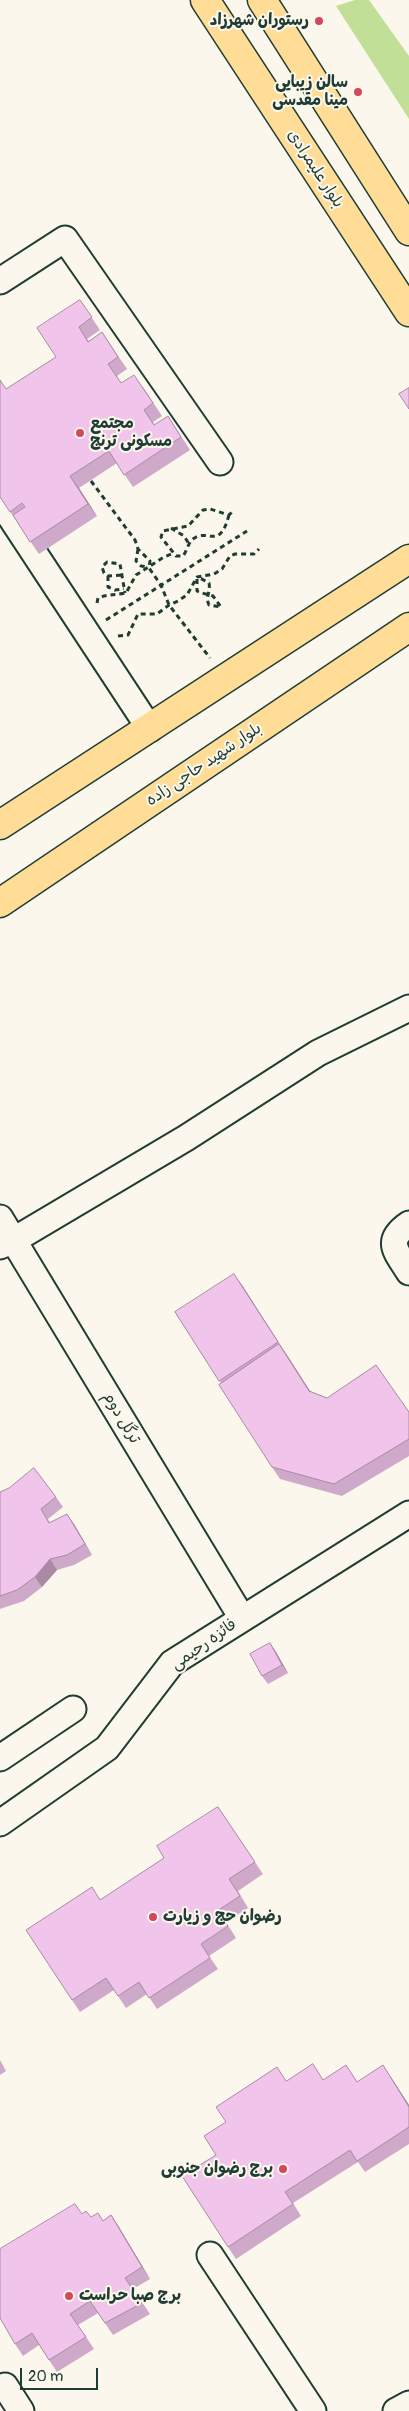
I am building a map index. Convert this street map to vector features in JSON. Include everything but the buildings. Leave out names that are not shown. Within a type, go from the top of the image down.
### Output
[{"type":"main road","name":"بلوار علیمرادی","points":[[205,0],[409,312]]},
{"type":"main road","points":[[262,0],[409,231]]},
{"type":"main road","points":[[0,825],[409,559]]},
{"type":"main road","name":"بلوار شهید حاجی زاده","points":[[0,903],[409,627]]},
{"type":"street","points":[[0,281],[64,239],[220,462]]},
{"type":"street","points":[[0,501],[97,634],[150,728]]},
{"type":"street","points":[[7,1243],[186,1138],[318,1054],[409,1008]]},
{"type":"street","name":"ترگل دوم","points":[[0,1218],[7,1243],[242,1618]]},
{"type":"street","points":[[409,1224],[397,1232],[394,1248],[409,1272]]},
{"type":"street","name":"فائزه رحیمی","points":[[3,1815],[106,1748],[172,1663],[409,1514]]},
{"type":"street","points":[[0,1758],[74,1710]]},
{"type":"street","points":[[210,2255],[314,2411]]},
{"type":"street","points":[[5,2386],[21,2411]]},
{"type":"street","points":[[396,2411],[409,2404]]},
{"type":"path","points":[[90,481],[135,540],[138,549],[150,561],[149,568],[160,585],[169,605],[226,679]]},
{"type":"path","points":[[229,515],[210,509],[203,510],[188,526],[170,528],[163,531],[161,537],[176,556],[183,556],[193,538],[201,535],[212,538],[219,535],[226,528],[229,515],[233,512]]},
{"type":"path","points":[[170,528],[184,536],[189,544]]},
{"type":"path","points":[[97,634],[160,585],[247,531]]},
{"type":"path","points":[[138,549],[136,561],[141,566],[149,568]]},
{"type":"path","points":[[197,577],[214,574],[222,569],[230,556],[235,554],[254,554],[259,549]]},
{"type":"path","points":[[94,611],[98,598],[107,594],[118,595],[124,591],[136,575],[164,557],[174,553]]},
{"type":"path","points":[[121,575],[108,576],[104,574],[102,567],[107,562],[120,564],[124,591]]},
{"type":"path","points":[[108,576],[108,586],[115,590],[124,591]]},
{"type":"path","points":[[97,634],[128,635],[138,614],[157,614],[187,595],[197,577]]},
{"type":"path","points":[[197,577],[198,591],[208,594],[218,600],[221,607],[209,605],[208,594],[209,583],[197,577]]},
{"type":"green space","points":[[355,0],[369,0],[409,56],[409,119],[336,6]]},
{"type":"place","name":"رستوران شهرزاد","points":[[319,21]]},
{"type":"place","name":"سالن زیبایی مینا مقدسی","points":[[358,92]]},
{"type":"place","name":"مجتمع مسکونی ترنج","points":[[80,433]]},
{"type":"place","name":"رضوان حج و زیارت","points":[[153,1917]]},
{"type":"place","name":"برج رضوان جنوبی","points":[[283,2169]]},
{"type":"place","name":"برج صبا حراست","points":[[69,2296]]}]
